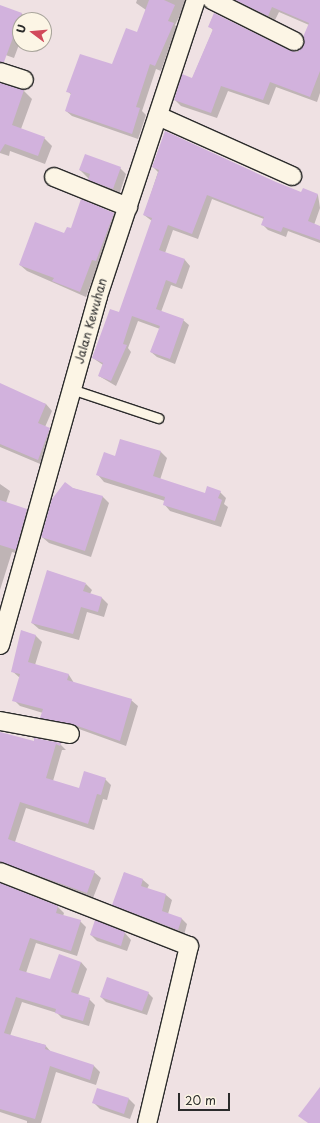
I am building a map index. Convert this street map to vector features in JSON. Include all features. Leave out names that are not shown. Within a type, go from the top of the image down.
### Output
[{"type":"street","name":"Jalan Kewuhan","points":[[0,646],[98,296],[196,0]]},
{"type":"street","points":[[212,0],[294,41]]},
{"type":"street","points":[[0,72],[24,80]]},
{"type":"street","points":[[158,116],[292,176]]},
{"type":"street","points":[[54,177],[128,207]]},
{"type":"street","points":[[0,721],[70,734]]},
{"type":"street","points":[[0,872],[189,946],[147,1123]]},
{"type":"lane","points":[[71,389],[158,418]]},
{"type":"building","points":[[149,0],[164,0],[175,5],[168,21],[174,23],[155,66],[150,64],[136,107],[140,108],[132,134],[65,111],[71,93],[66,92],[80,54],[112,64],[126,28],[137,32]]},
{"type":"building","points":[[235,0],[320,0],[320,71],[310,97],[270,82],[263,100],[221,86],[211,113],[174,100],[182,74],[192,78],[213,29],[208,27],[214,13],[289,50],[297,52],[303,46],[303,37],[309,23],[272,7],[268,16]]},
{"type":"building","points":[[0,5],[19,12],[12,12],[12,40],[4,62],[0,62]]},
{"type":"building","points":[[0,83],[24,90],[12,125],[45,137],[38,156],[5,144],[0,152]]},
{"type":"building","points":[[165,131],[276,182],[301,192],[303,188],[318,194],[308,221],[320,226],[320,240],[283,227],[281,232],[261,225],[264,217],[207,195],[192,234],[168,225],[159,250],[185,259],[176,284],[166,280],[156,309],[184,319],[170,359],[150,352],[160,326],[132,316],[123,344],[127,345],[111,381],[98,376],[103,363],[92,358],[110,309],[119,312],[152,218],[143,215],[159,170],[152,167]]},
{"type":"building","points":[[85,154],[121,167],[113,189],[88,180],[90,174],[79,170]]},
{"type":"building","points":[[81,199],[114,213],[96,261],[92,260],[80,292],[52,281],[54,278],[19,265],[35,222],[64,233],[67,227],[71,228]]},
{"type":"building","points":[[0,383],[46,404],[38,423],[50,428],[38,460],[0,444]]},
{"type":"building","points":[[120,439],[161,451],[153,476],[205,493],[207,486],[221,491],[218,498],[222,500],[215,521],[163,505],[165,497],[96,475],[104,452],[115,456]]},
{"type":"building","points":[[65,482],[73,488],[103,496],[85,551],[41,537],[52,499]]},
{"type":"building","points":[[0,500],[27,509],[16,550],[0,545]]},
{"type":"building","points":[[47,570],[86,583],[83,591],[102,597],[98,612],[81,607],[73,634],[31,623]]},
{"type":"building","points":[[21,630],[36,635],[28,662],[69,674],[67,680],[132,699],[120,741],[72,724],[40,718],[43,709],[12,701],[20,674],[11,672]]},
{"type":"building","points":[[0,732],[34,741],[34,738],[61,743],[60,746],[56,744],[46,778],[79,788],[84,771],[106,778],[101,795],[97,794],[88,824],[20,802],[8,839],[95,871],[87,893],[0,862]]},
{"type":"building","points":[[124,872],[143,879],[141,886],[166,894],[162,911],[182,918],[178,930],[112,905]]},
{"type":"building","points":[[0,883],[58,906],[56,913],[81,920],[71,951],[30,938],[19,970],[50,979],[59,954],[81,962],[71,992],[90,998],[83,1021],[55,1013],[56,1009],[16,997],[4,1033],[46,1045],[45,1049],[94,1065],[90,1080],[50,1066],[35,1119],[0,1109]]},
{"type":"building","points":[[95,920],[125,932],[121,946],[90,935]]},
{"type":"building","points":[[107,977],[149,992],[142,1011],[100,997]]},
{"type":"building","points":[[320,1087],[320,1123],[308,1123],[298,1116]]},
{"type":"building","points":[[97,1088],[129,1098],[124,1114],[92,1103]]}]
